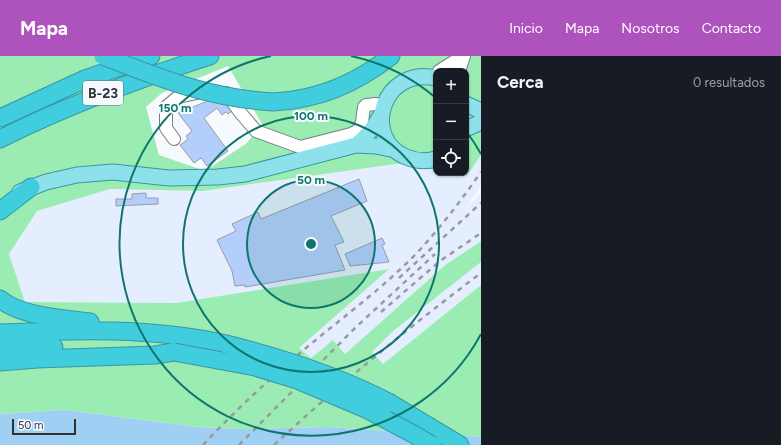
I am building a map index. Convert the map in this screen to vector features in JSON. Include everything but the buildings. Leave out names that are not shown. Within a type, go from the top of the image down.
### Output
[{"type":"highway","points":[[103,56],[172,83],[202,92],[236,99],[273,102],[304,99],[332,90],[360,77],[392,56]]},
{"type":"highway","name":"B-23","points":[[0,118],[78,82],[151,56]]},
{"type":"highway","name":"B-23","points":[[0,139],[88,99],[129,83],[210,56]]},
{"type":"highway","points":[[0,211],[30,187]]},
{"type":"highway","points":[[0,299],[14,307],[32,313],[131,330],[217,342],[246,349],[308,368],[378,397],[404,410],[460,445]]},
{"type":"highway","points":[[0,333],[71,330],[131,330]]},
{"type":"highway","points":[[0,349],[68,347],[135,352]]},
{"type":"highway","points":[[0,362],[135,352],[174,352],[255,367],[297,380],[368,410],[415,434],[432,445]]},
{"type":"main road","points":[[356,145],[367,136],[375,126],[388,97],[394,89],[401,83],[410,79],[433,75]]},
{"type":"main road","points":[[469,105],[481,111]]},
{"type":"main road","points":[[383,109],[382,123],[385,135],[395,150]]},
{"type":"main road","points":[[469,128],[481,122]]},
{"type":"main road","points":[[0,202],[30,187],[65,177],[113,172],[177,178],[230,176],[271,168],[356,145],[376,146],[395,150],[412,160],[422,161],[433,159]]},
{"type":"street","points":[[460,68],[464,56]]},
{"type":"street","points":[[446,68],[464,56]]},
{"type":"street","points":[[174,139],[166,128],[166,107],[178,97],[214,89],[224,90],[256,131],[300,146],[351,134],[359,130],[362,122],[364,107],[366,105],[376,104],[383,109]]},
{"type":"shaded area","points":[[481,155],[481,185],[465,209],[481,194],[481,241],[444,266],[345,354],[311,358],[298,348],[388,269],[176,303],[25,302],[9,254],[37,211],[110,189],[203,191],[403,163],[433,168],[433,176],[469,176],[469,172]]},
{"type":"shaded area","points":[[481,262],[481,285],[383,364],[372,352],[392,332]]},
{"type":"green space","points":[[0,56],[481,56],[481,155],[469,173],[469,68],[433,68],[433,168],[419,168],[403,163],[203,191],[110,189],[37,211],[9,254],[25,302],[176,303],[389,269],[299,348],[311,358],[333,340],[345,354],[444,266],[481,241],[481,262],[392,332],[372,352],[383,364],[481,285],[481,437],[328,427],[244,429],[197,427],[65,410],[0,414]],"holes":[[[228,66],[262,124],[247,143],[205,171],[159,155],[146,107],[162,93]]]},
{"type":"water","points":[[65,410],[197,427],[244,429],[328,427],[481,437],[481,445],[0,445],[0,414]]},
{"type":"railway","points":[[203,445],[238,409],[275,375],[400,270],[431,237],[481,172]]},
{"type":"railway","points":[[399,278],[481,203]]},
{"type":"railway","points":[[381,312],[440,261],[481,233]]},
{"type":"railway","points":[[239,445],[355,328],[435,254]]},
{"type":"railway","points":[[274,445],[375,356],[481,273]]}]
